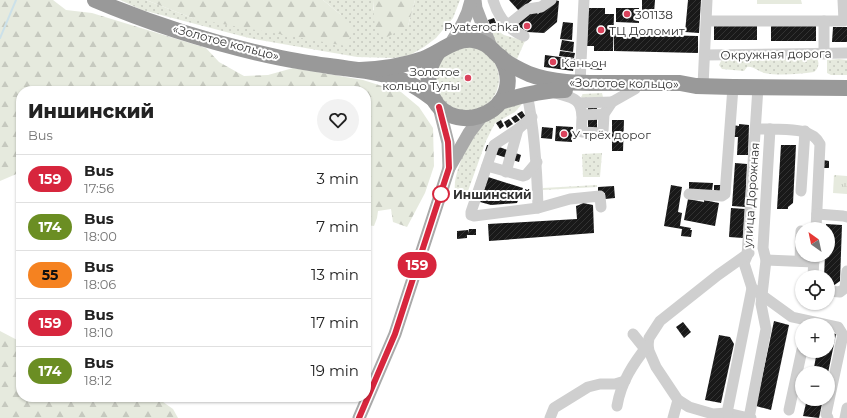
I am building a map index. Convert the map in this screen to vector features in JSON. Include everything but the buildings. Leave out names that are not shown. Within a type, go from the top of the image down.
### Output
[{"type":"highway","name":"«Золотое кольцо»","points":[[95,0],[156,23],[227,45],[280,58],[360,70],[406,82],[436,102],[447,113],[458,118],[470,119],[482,116],[492,110],[500,102],[548,90],[681,90],[700,86]]},
{"type":"highway","name":"«Золотое кольцо»","points":[[360,70],[378,69],[408,64],[461,41],[472,40],[482,42],[499,58],[529,74],[551,80],[580,83],[680,83],[700,86],[732,87],[847,88]]},
{"type":"highway","points":[[436,102],[428,82],[428,73],[432,63],[445,48]]},
{"type":"highway","points":[[499,58],[507,86],[500,102]]},
{"type":"main road","points":[[445,48],[463,23],[470,8],[471,0]]},
{"type":"main road","points":[[475,0],[476,8],[499,58]]},
{"type":"main road","points":[[436,102],[448,142],[449,168]]},
{"type":"main road","points":[[371,390],[395,334],[449,168],[469,133],[482,116]]},
{"type":"main road","points":[[359,418],[366,402]]},
{"type":"street","points":[[493,0],[499,13],[513,31],[524,36]]},
{"type":"street","points":[[508,25],[529,8],[541,8],[551,0]]},
{"type":"street","points":[[580,83],[584,0]]},
{"type":"street","name":"Окружная дорога","points":[[700,86],[705,55],[708,0]]},
{"type":"street","points":[[706,21],[844,21],[844,0]]},
{"type":"street","points":[[824,21],[824,54]]},
{"type":"street","name":"Окружная дорога","points":[[705,55],[847,53]]},
{"type":"street","points":[[689,194],[722,196],[725,194],[732,87]]},
{"type":"street","name":"улица Дорожная","points":[[752,288],[744,263],[747,256],[758,87]]},
{"type":"street","points":[[548,90],[574,99],[579,103],[582,115],[582,132],[603,132],[604,114],[612,102],[635,89]]},
{"type":"street","points":[[528,94],[537,162],[538,208]]},
{"type":"street","points":[[579,103],[612,102]]},
{"type":"street","points":[[582,115],[604,114]]},
{"type":"street","points":[[532,117],[518,129],[494,145],[471,212],[472,216],[538,208],[570,199],[600,196],[601,206]]},
{"type":"street","points":[[506,172],[518,129]]},
{"type":"street","points":[[755,129],[805,131],[819,141],[816,222]]},
{"type":"street","points":[[633,334],[649,351],[656,367],[678,400],[689,407],[713,414],[727,413],[750,418],[766,329],[761,304],[766,260],[763,248],[770,129]]},
{"type":"street","points":[[802,191],[805,131]]},
{"type":"street","points":[[487,166],[524,176],[537,162]]},
{"type":"street","points":[[817,214],[847,217]]},
{"type":"street","points":[[617,406],[619,395],[631,367],[646,347],[649,338],[660,321],[718,275],[747,256]]},
{"type":"street","points":[[766,260],[795,261]]},
{"type":"street","points":[[835,291],[845,292],[847,271]]},
{"type":"street","points":[[727,413],[752,288],[795,319]]},
{"type":"street","points":[[828,418],[826,414],[845,336],[838,327],[835,327]]},
{"type":"street","points":[[789,410],[800,358]]},
{"type":"street","points":[[550,418],[554,408],[588,387],[600,384],[615,384],[625,381]]},
{"type":"street","points":[[673,418],[678,400]]},
{"type":"street","points":[[845,418],[847,408]]},
{"type":"green space","points":[[0,0],[53,0],[66,10],[92,13],[206,48],[219,62],[244,76],[268,75],[293,68],[363,80],[401,92],[419,107],[433,128],[434,166],[425,193],[407,227],[393,222],[391,209],[378,211],[374,226],[371,226],[371,86],[16,86],[16,174],[0,181]]},
{"type":"green space","points":[[120,0],[146,0],[195,19],[341,15],[323,0],[373,0],[373,10],[408,26],[415,0],[460,0],[453,18],[436,38],[410,55],[394,58],[357,57],[249,38],[142,10]]},
{"type":"green space","points":[[146,0],[323,0],[341,15],[353,30],[346,46],[195,19]]},
{"type":"green space","points":[[373,0],[415,0],[408,26],[385,38],[375,31]]},
{"type":"green space","points":[[757,0],[801,0],[802,4],[757,4]]},
{"type":"green space","points":[[489,25],[504,35],[525,41],[517,59],[498,45],[490,31]]},
{"type":"green space","points":[[467,47],[485,53],[493,61],[499,79],[493,97],[485,105],[467,111],[449,105],[441,97],[435,79],[441,61],[449,53]]},
{"type":"green space","points":[[722,59],[817,59],[818,64],[814,72],[776,74],[764,73],[749,67],[747,67],[744,71],[722,69],[719,65]]},
{"type":"green space","points":[[827,60],[847,60],[847,75],[831,75],[827,73]]},
{"type":"green space","points":[[602,93],[603,97],[581,97],[583,94]]},
{"type":"green space","points":[[522,104],[515,112],[495,123],[486,141],[468,191],[455,190],[456,177],[462,158],[472,137],[486,121],[504,109]]},
{"type":"green space","points":[[602,153],[600,177],[583,177],[582,154]]},
{"type":"green space","points":[[834,175],[847,176],[847,194],[833,193]]},
{"type":"green space","points":[[597,185],[597,187],[543,190],[543,188]]},
{"type":"green space","points":[[0,331],[16,339],[16,402],[163,402],[173,409],[178,418],[0,418]]},
{"type":"waterway","points":[[0,38],[16,0]]},
{"type":"bus line","name":"159","points":[[371,392],[395,334],[449,168],[448,142],[439,107]]},
{"type":"bus line","name":"159","points":[[359,418],[366,402]]},
{"type":"place","name":"301138","points":[[627,14]]},
{"type":"place","name":"Pyaterochka","points":[[527,26]]},
{"type":"place","name":"ТЦ Доломит","points":[[601,30]]},
{"type":"place","name":"Каньон","points":[[553,62]]},
{"type":"place","name":"Золотое кольцо Тулы","points":[[468,78]]},
{"type":"place","name":"У трёх дорог","points":[[564,134]]},
{"type":"place","name":"Иншинский","points":[[441,194]]}]
